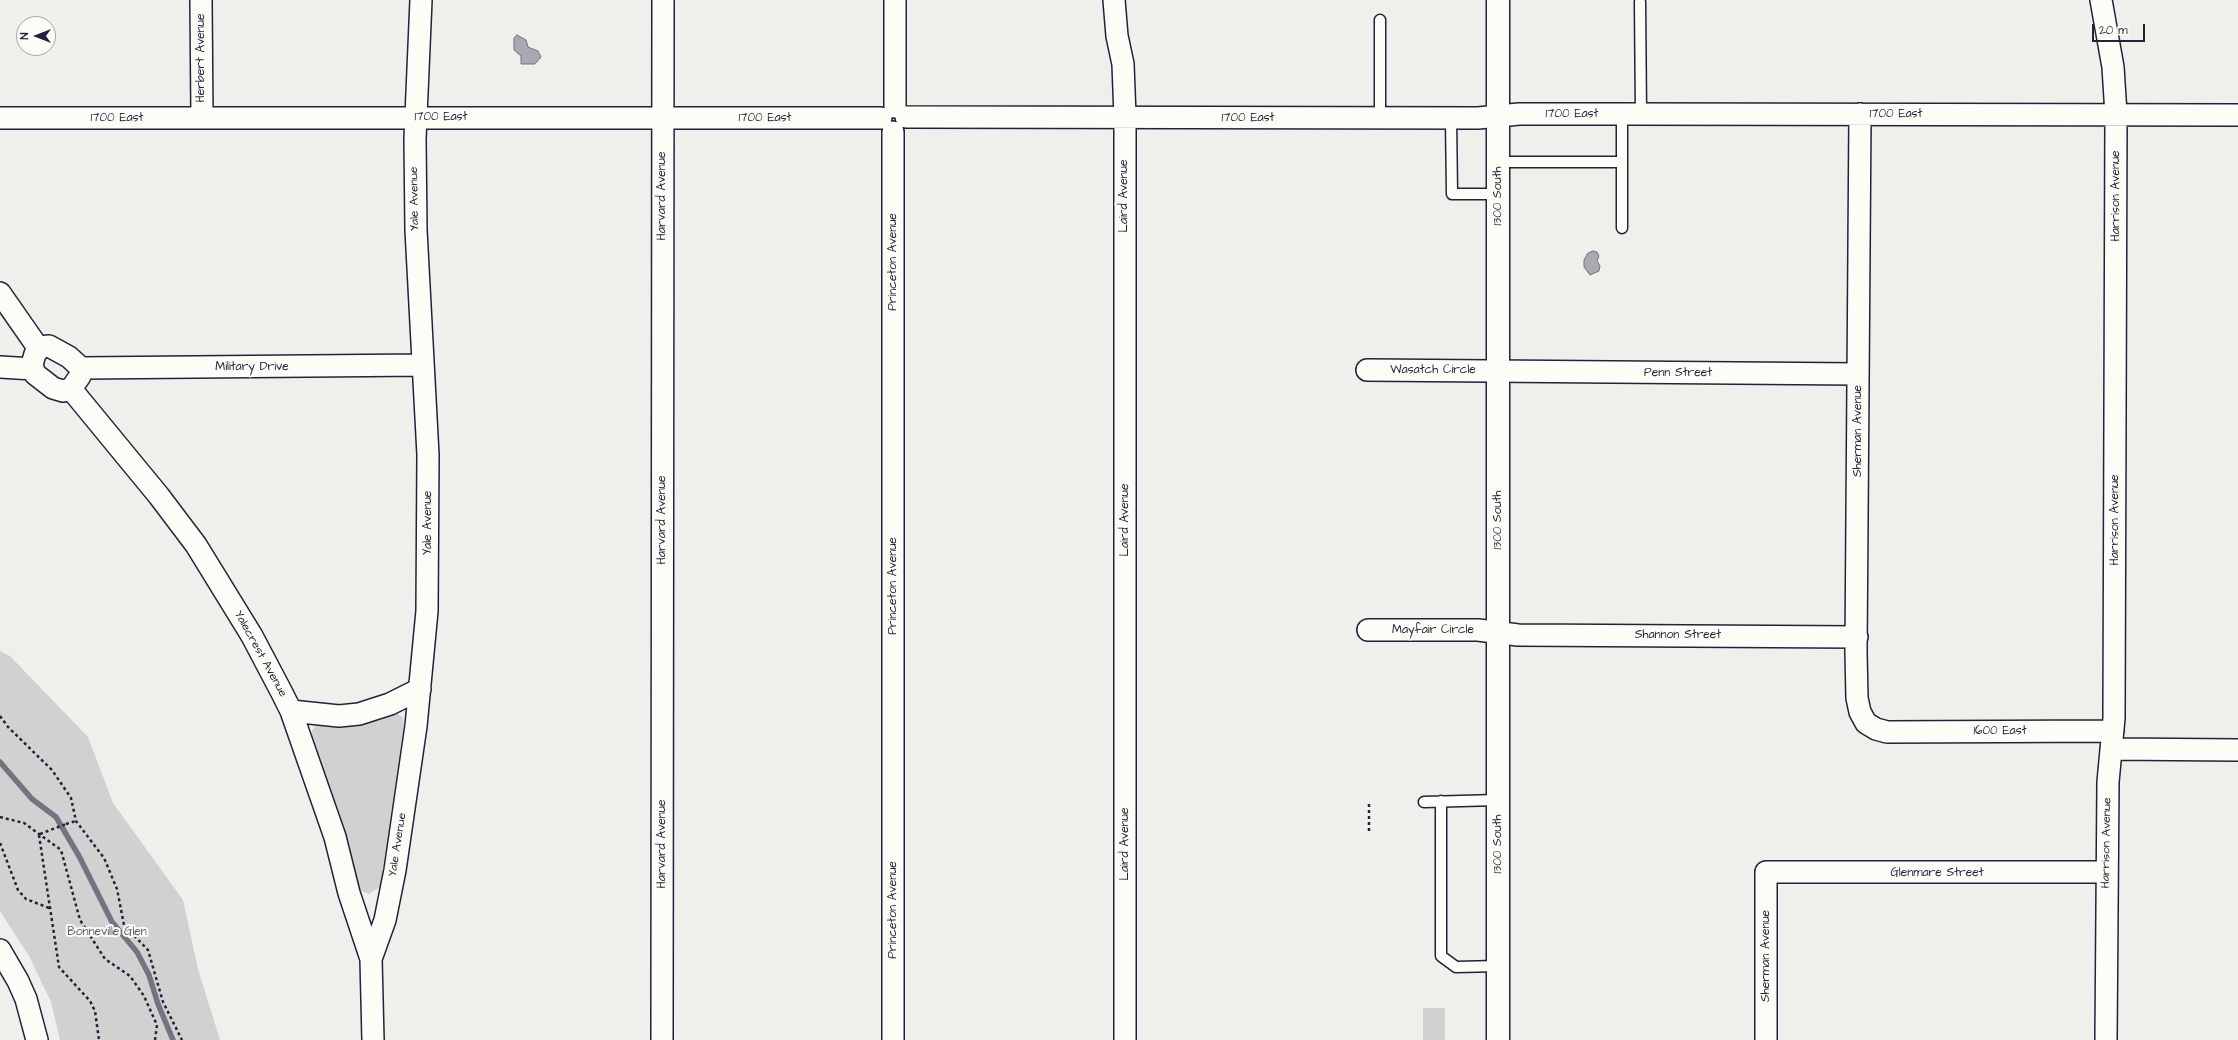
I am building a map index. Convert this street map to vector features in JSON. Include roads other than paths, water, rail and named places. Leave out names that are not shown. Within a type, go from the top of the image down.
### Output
[{"type":"street","name":"Herbert Avenue","points":[[201,0],[202,117]]},
{"type":"street","name":"Yale Avenue","points":[[373,1040],[371,959],[385,920],[395,870],[420,689],[427,611],[429,500],[416,230],[416,117],[421,0]]},
{"type":"street","name":"Harvard Avenue","points":[[662,1040],[663,0]]},
{"type":"street","name":"Princeton Avenue","points":[[893,1040],[895,0]]},
{"type":"street","name":"Laird Avenue","points":[[1114,0],[1117,36],[1123,64],[1125,117],[1125,1040]]},
{"type":"street","name":"1300 South","points":[[1498,0],[1498,1040]]},
{"type":"street","name":"Harrison Avenue","points":[[2101,0],[2113,67],[2116,114],[2112,740],[2108,782],[2106,1040]]},
{"type":"street","name":"1700 East","points":[[0,118],[1451,118],[1632,114],[2238,115]]},
{"type":"street","name":"Sherman Avenue","points":[[1860,114],[1857,698],[1860,712],[1866,723],[1876,729],[1887,732]]},
{"type":"street","points":[[0,293],[39,349]]},
{"type":"street","points":[[45,346],[55,348],[69,356],[80,368],[80,376],[71,389],[64,391],[53,388],[39,378],[33,369],[32,361],[39,349],[45,346]]},
{"type":"street","name":"Military Drive","points":[[80,368],[423,366]]},
{"type":"street","points":[[0,367],[33,369]]},
{"type":"street","name":"Wasatch Circle","points":[[1367,370],[1498,371]]},
{"type":"street","name":"Penn Street","points":[[1498,371],[1858,374]]},
{"type":"street","name":"Yalecrest Avenue","points":[[71,389],[150,485],[196,545],[252,636],[291,712],[335,837],[349,892],[371,959]]},
{"type":"street","name":"Mayfair Circle","points":[[1368,630],[1478,630],[1498,633]]},
{"type":"street","name":"Shannon Street","points":[[1498,633],[1526,635],[1857,637]]},
{"type":"street","points":[[291,712],[339,716],[359,714],[390,704],[420,689]]},
{"type":"street","name":"1600 East","points":[[1887,732],[2112,740],[2238,750]]},
{"type":"street","name":"Sherman Avenue","points":[[1766,872],[1766,1040]]},
{"type":"street","name":"Glenmare Street","points":[[1766,872],[2107,872]]},
{"type":"street","points":[[0,950],[18,981],[26,999],[38,1040]]},
{"type":"lane","points":[[1622,228],[1622,162],[1632,114],[1640,2]]},
{"type":"lane","points":[[1380,20],[1380,118]]},
{"type":"lane","points":[[1451,118],[1452,194],[1498,194]]},
{"type":"lane","points":[[1498,162],[1622,162]]},
{"type":"lane","points":[[1424,802],[1498,800]]},
{"type":"lane","points":[[1441,801],[1441,956],[1456,966],[1498,966]]},
{"type":"waterway","points":[[0,762],[32,799],[56,817],[79,856],[112,922],[137,952],[149,975],[158,1004],[173,1040]]},
{"type":"park label","name":"Bonneville Glen","points":[[107,932]]}]
